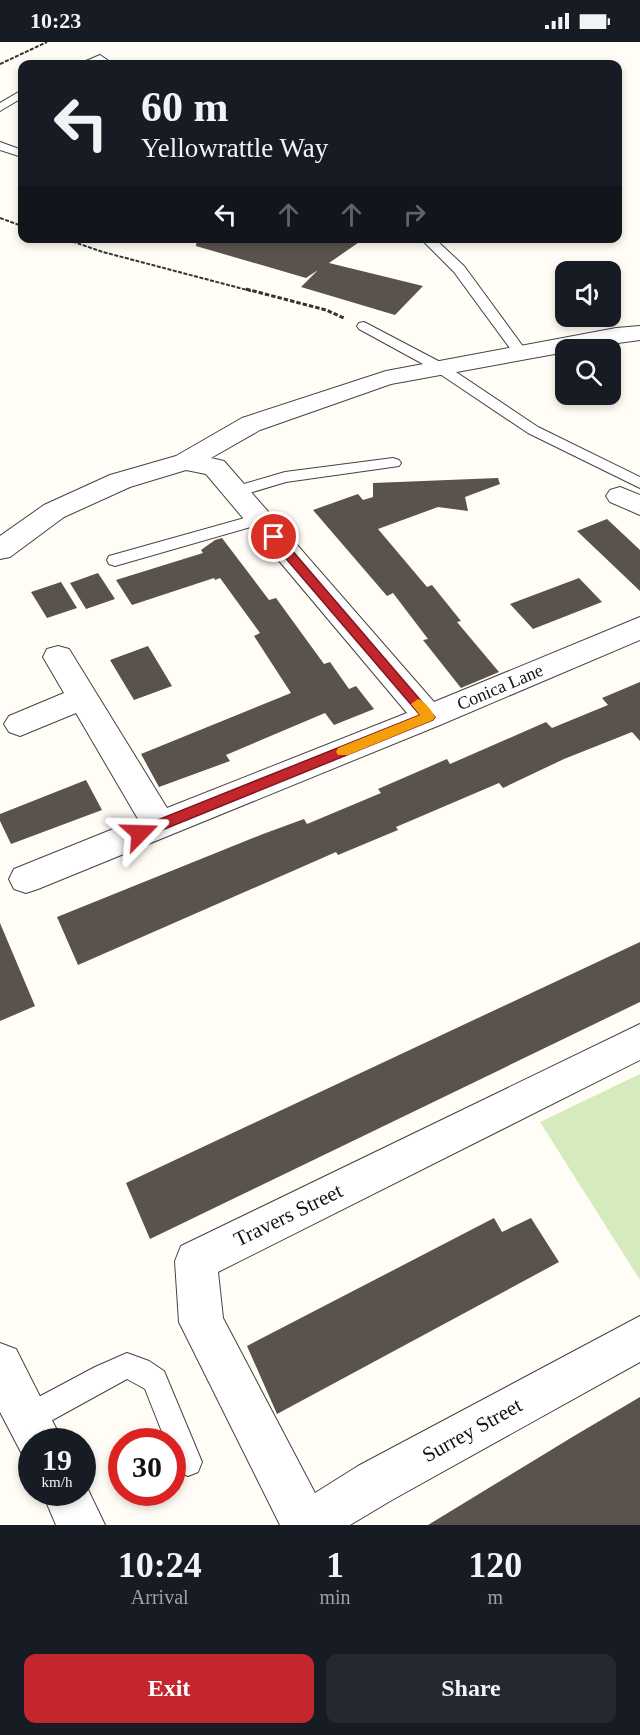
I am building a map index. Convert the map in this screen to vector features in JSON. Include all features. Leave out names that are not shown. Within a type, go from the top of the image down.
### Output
[{"type":"street","points":[[0,550],[64,507],[120,481],[185,462],[251,424],[386,378],[520,352],[640,333]]},
{"type":"street","points":[[185,462],[215,467],[429,717]]},
{"type":"street","name":"Conica Lane","points":[[26,879],[429,717],[640,628]]},
{"type":"street","points":[[58,657],[159,825]]},
{"type":"street","points":[[20,724],[82,698]]},
{"type":"street","name":"Travers Street","points":[[306,1525],[201,1322],[196,1260],[640,1041]]},
{"type":"street","name":"Surrey Street","points":[[306,1525],[375,1483],[640,1338]]},
{"type":"street","points":[[0,1365],[33,1428]]},
{"type":"street","points":[[72,1506],[81,1525]]},
{"type":"lane","points":[[0,108],[18,96]]},
{"type":"lane","points":[[0,146],[18,151]]},
{"type":"lane","points":[[431,243],[459,269],[520,352]]},
{"type":"lane","points":[[364,326],[439,367],[633,495]]},
{"type":"lane","points":[[236,492],[285,477],[393,463]]},
{"type":"lane","points":[[115,560],[259,519]]},
{"type":"lane","points":[[37,1428],[104,1376],[128,1366],[140,1370],[155,1380],[188,1461]]},
{"type":"path","points":[[0,64],[47,42]]},
{"type":"path","points":[[0,218],[18,225]]},
{"type":"path","points":[[77,243],[103,252],[326,310],[364,326]]},
{"type":"green space","points":[[640,1074],[640,1280],[540,1122]]},
{"type":"building","points":[[196,243],[358,243],[329,263],[423,286],[395,315],[301,287],[318,270],[306,278],[196,246]]},
{"type":"building","points":[[498,478],[500,484],[465,497],[468,511],[438,507],[378,529],[427,587],[432,585],[461,621],[457,622],[499,672],[461,688],[423,640],[428,639],[393,593],[387,596],[313,510],[358,494],[363,500],[373,497],[373,483]]},
{"type":"building","points":[[607,519],[640,550],[640,591],[577,531]]},
{"type":"building","points":[[222,538],[269,600],[276,598],[324,664],[330,662],[349,689],[356,686],[374,709],[334,725],[325,713],[226,755],[230,761],[159,787],[141,754],[291,693],[254,636],[260,633],[220,578],[132,605],[116,580],[203,553],[201,550]]},
{"type":"building","points":[[98,573],[115,599],[86,609],[70,583]]},
{"type":"building","points":[[579,578],[602,602],[533,629],[510,604]]},
{"type":"building","points":[[61,582],[77,608],[47,618],[31,592]]},
{"type":"building","points":[[148,646],[172,686],[134,700],[110,660]]},
{"type":"building","points":[[640,682],[640,741],[632,732],[564,759],[503,788],[499,783],[396,827],[398,830],[338,855],[336,852],[78,965],[57,917],[263,834],[304,819],[307,824],[381,793],[378,789],[447,759],[450,764],[546,722],[552,728],[608,705],[602,698]]},
{"type":"building","points":[[86,780],[102,810],[11,844],[0,821],[0,814]]},
{"type":"building","points":[[0,923],[35,1006],[0,1021]]},
{"type":"building","points":[[640,942],[640,1002],[150,1239],[126,1183]]},
{"type":"building","points":[[494,1218],[502,1232],[531,1218],[559,1262],[277,1414],[247,1346]]},
{"type":"building","points":[[640,1397],[640,1525],[428,1525],[574,1436]]},
{"type":"slow traffic","points":[[343,752],[429,717],[418,704]]},
{"type":"route","points":[[140,833],[429,717],[274,537]]}]
